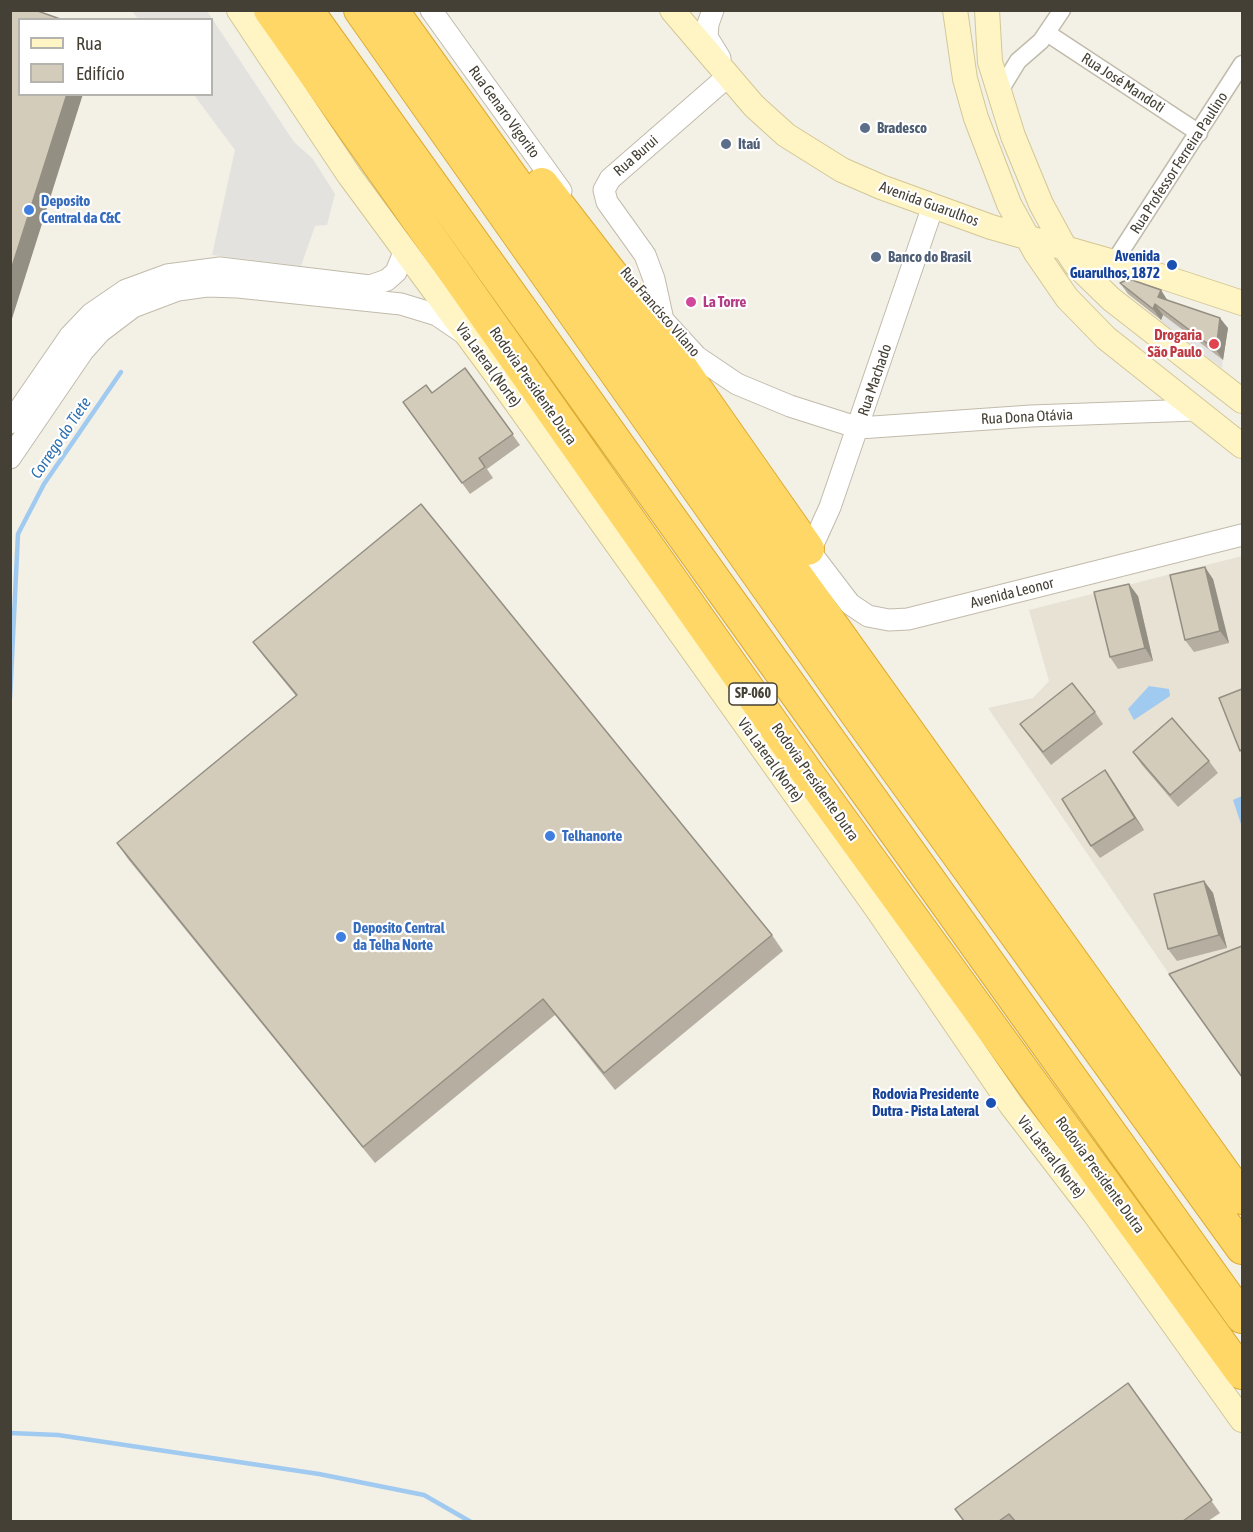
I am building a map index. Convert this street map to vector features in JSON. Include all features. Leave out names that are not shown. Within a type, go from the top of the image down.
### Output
[{"type":"highway","name":"Rodovia Presidente Dutra","points":[[270,10],[583,457],[813,780],[1242,1373]]},
{"type":"highway","points":[[292,10],[490,291],[563,399],[583,457]]},
{"type":"highway","name":"SP-060","points":[[308,10],[1242,1317]]},
{"type":"highway","points":[[360,10],[853,709],[1242,1248]]},
{"type":"highway","points":[[398,18],[428,44],[458,75],[657,333],[808,549]]},
{"type":"highway","points":[[398,18],[1242,1198]]},
{"type":"highway","points":[[1083,1028],[1103,1040],[1139,1081],[1178,1139],[1242,1224]]},
{"type":"main road","name":"Via Lateral (Norte)","points":[[239,10],[325,140],[469,337],[877,909],[1011,1105],[1094,1213],[1242,1420]]},
{"type":"main road","name":"Avenida Guarulhos","points":[[672,10],[734,86],[786,135],[815,155],[881,187],[933,206],[1242,303]]},
{"type":"main road","points":[[955,10],[965,79],[976,118],[1015,230],[1067,298],[1087,320],[1132,360],[1242,446]]},
{"type":"main road","points":[[987,10],[990,62],[1013,136],[1041,204],[1065,248],[1089,278],[1111,299],[1242,401]]},
{"type":"main road","points":[[976,118],[993,135],[1013,136]]},
{"type":"main road","points":[[1015,230],[1041,204]]},
{"type":"main road","points":[[1132,360],[1127,343],[1128,332],[1132,327],[1146,326]]},
{"type":"street","name":"Rua Genaro Vigorito","points":[[431,10],[578,214]]},
{"type":"street","points":[[713,10],[708,24],[707,37],[735,77],[734,86]]},
{"type":"street","points":[[999,92],[1018,62],[1047,33],[1062,10]]},
{"type":"street","name":"Rua José Mandoti","points":[[1047,33],[1199,133]]},
{"type":"street","points":[[990,62],[1002,66],[1018,62]]},
{"type":"street","name":"Rua Professor Ferreira Paulino","points":[[1114,262],[1242,64]]},
{"type":"street","name":"Rua Burui","points":[[663,320],[654,279],[645,255],[607,201],[604,190],[610,179],[734,86]]},
{"type":"street","name":"Rua Machado","points":[[808,549],[823,526],[859,428],[933,206]]},
{"type":"street","name":"Rua Francisco Vilano","points":[[578,214],[663,320],[697,357],[737,384],[790,406],[859,428]]},
{"type":"street","points":[[10,423],[69,336],[91,314],[126,290],[166,275],[220,268],[370,286],[387,280],[396,272],[403,255],[401,245]]},
{"type":"street","points":[[10,458],[83,351],[100,332],[133,307],[178,290],[207,286],[238,287],[401,304],[437,315],[469,337]]},
{"type":"street","name":"Rua Dona Otávia","points":[[859,428],[1031,416],[1195,410]]},
{"type":"street","name":"Avenida Leonor","points":[[808,549],[850,604],[868,616],[888,620],[908,619],[1242,535]]},
{"type":"shaded area","points":[[132,11],[207,11],[212,18],[137,18]]},
{"type":"shaded area","points":[[213,20],[294,142],[313,159],[335,194],[327,225],[315,226],[301,266],[212,255],[235,150],[195,96],[213,96]]},
{"type":"shaded area","points":[[1163,315],[1223,360],[1222,368],[1160,322]]},
{"type":"shaded area","points":[[1242,556],[1242,966],[1180,990],[988,708],[1033,698],[1049,681],[1029,610]]},
{"type":"water","points":[[1149,686],[1169,689],[1170,696],[1134,720],[1128,709]]},
{"type":"water","points":[[1242,796],[1242,827],[1233,800]]},
{"type":"building","name":"Deposito Central da C&C","points":[[10,10],[35,10],[57,18],[18,18],[18,96],[66,96],[10,273]]},
{"type":"building","points":[[1129,279],[1161,290],[1158,297],[1220,318],[1216,350],[1155,304],[1153,309],[1120,283]]},
{"type":"building","points":[[465,368],[513,434],[479,458],[485,467],[462,483],[403,402],[426,385],[432,393]]},
{"type":"building","points":[[421,504],[772,935],[604,1073],[543,999],[363,1147],[117,843],[297,695],[253,642]]},
{"type":"building","points":[[1205,567],[1220,631],[1185,640],[1170,575]]},
{"type":"building","points":[[1129,584],[1145,648],[1110,657],[1094,592]]},
{"type":"building","points":[[1072,683],[1095,712],[1043,752],[1020,724]]},
{"type":"building","points":[[1242,689],[1242,749],[1240,751],[1219,698]]},
{"type":"building","points":[[1172,718],[1209,761],[1170,795],[1133,752]]},
{"type":"building","points":[[1105,770],[1135,818],[1091,846],[1062,799]]},
{"type":"building","points":[[1204,881],[1219,935],[1168,949],[1154,894]]},
{"type":"building","points":[[1242,946],[1242,1077],[1169,974]]},
{"type":"building","points":[[1128,1383],[1212,1500],[1183,1521],[1015,1521],[1009,1514],[999,1521],[964,1521],[955,1509]]},
{"type":"waterway","name":"Corrego do Tiete","points":[[10,698],[18,534],[44,484],[121,372]]},
{"type":"waterway","points":[[10,1433],[58,1435],[319,1474],[424,1495],[471,1522]]},
{"type":"place","name":"Bradesco","points":[[865,128]]},
{"type":"place","name":"Itaú","points":[[726,144]]},
{"type":"place","name":"Deposito Central da C&C","points":[[29,210]]},
{"type":"place","name":"Banco do Brasil","points":[[876,257]]},
{"type":"place","name":"Avenida Guarulhos, 1872","points":[[1172,265]]},
{"type":"place","name":"La Torre","points":[[691,302]]},
{"type":"place","name":"Drogaria São Paulo","points":[[1214,344]]},
{"type":"place","name":"Telhanorte","points":[[550,836]]},
{"type":"place","name":"Deposito Central da Telha Norte","points":[[341,937]]},
{"type":"place","name":"Rodovia Presidente Dutra - Pista Lateral","points":[[991,1103]]}]
